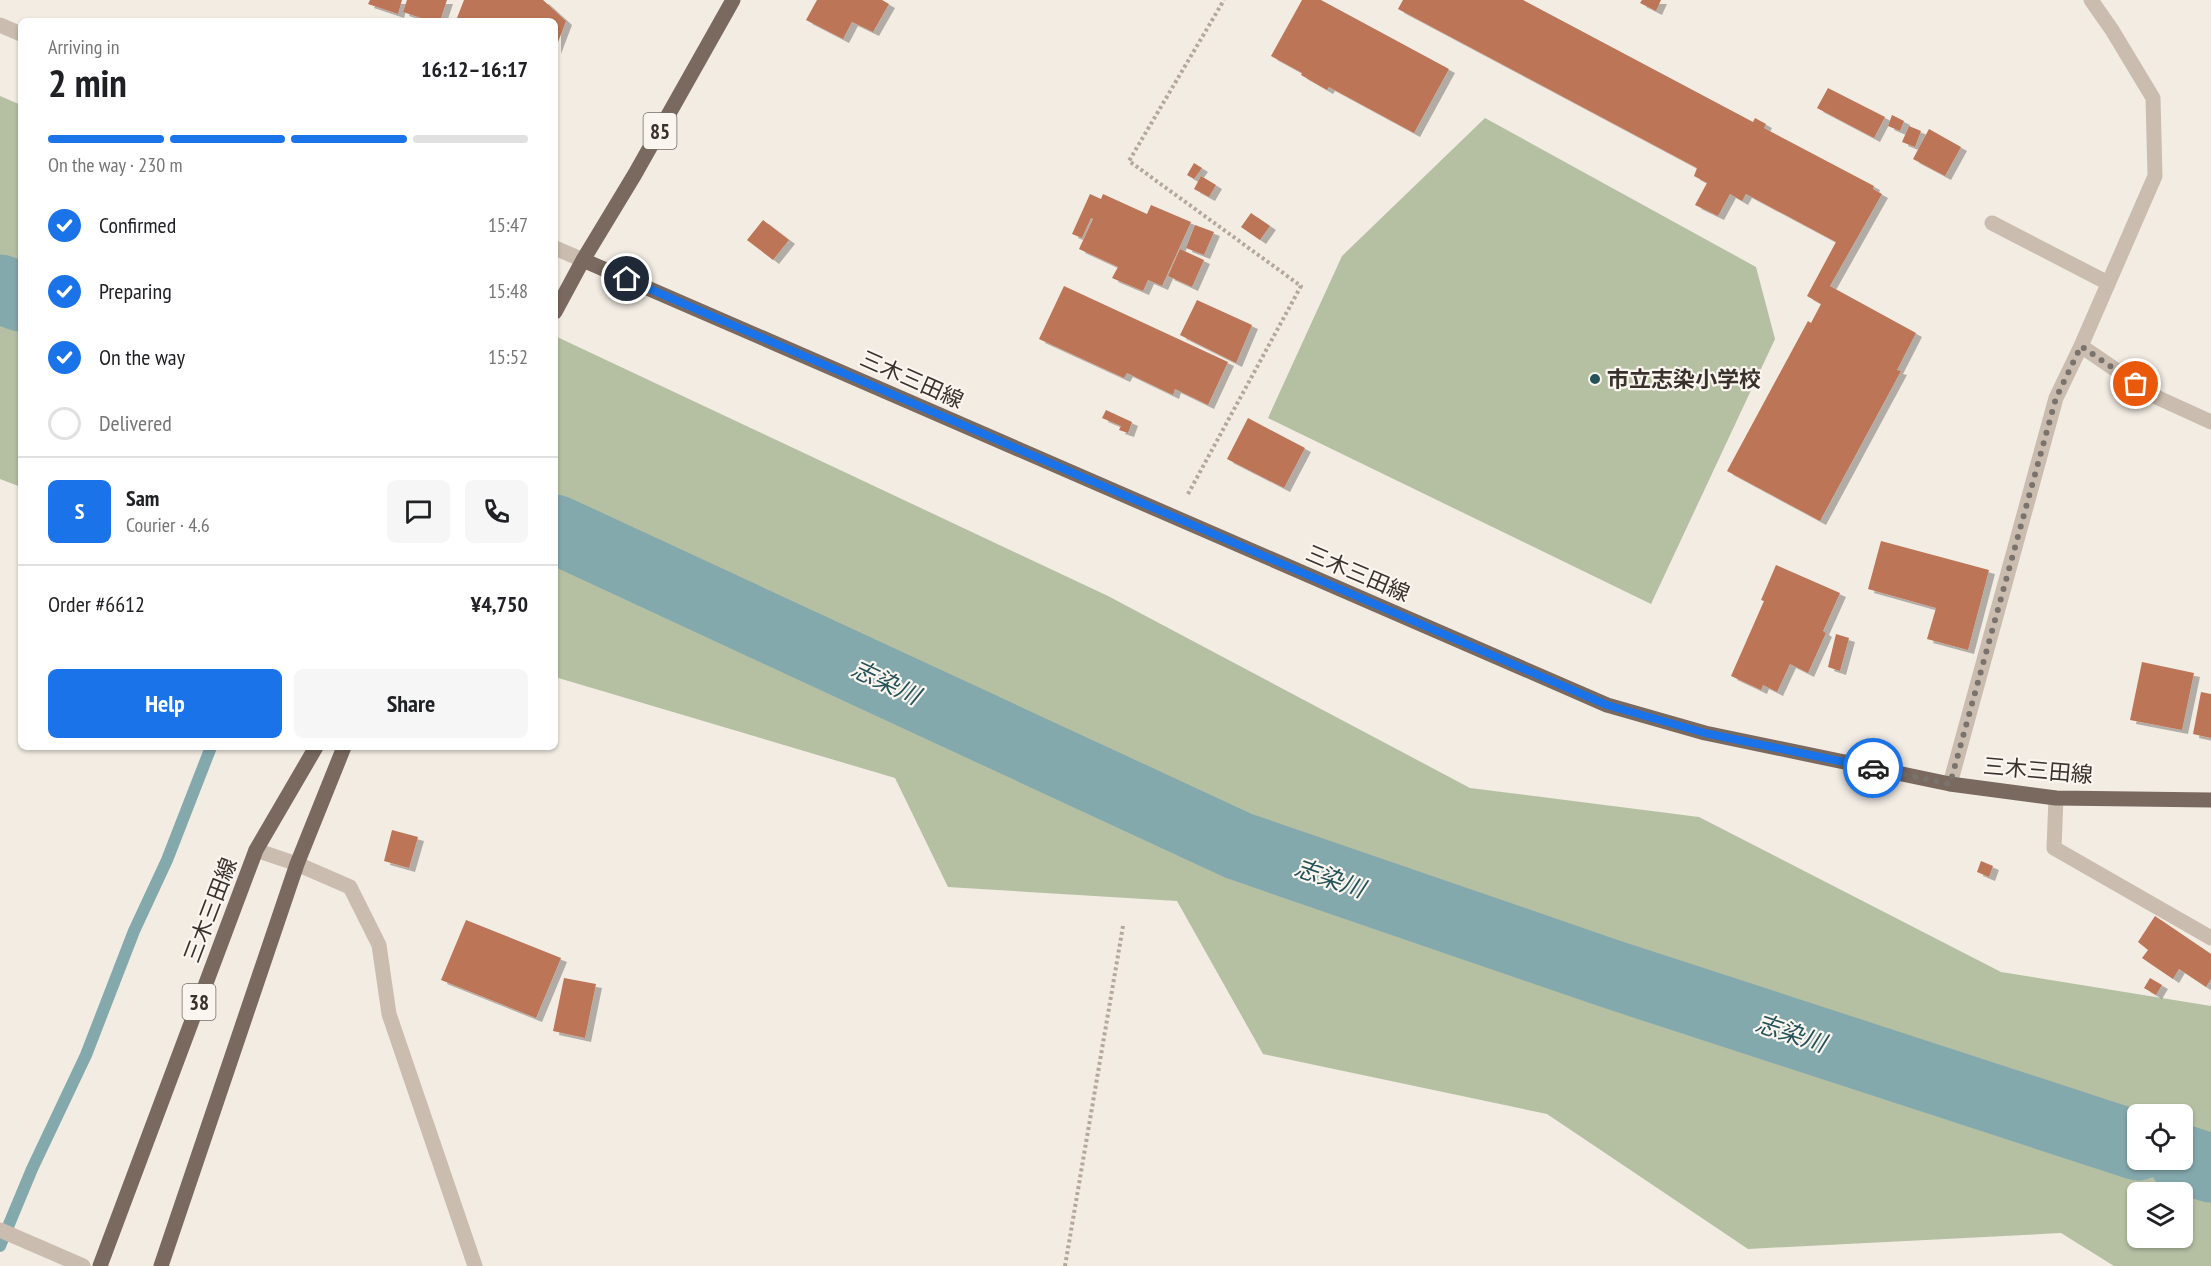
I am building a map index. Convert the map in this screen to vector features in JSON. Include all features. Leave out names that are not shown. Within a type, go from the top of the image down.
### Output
[{"type":"main road","name":"85","points":[[583,260],[635,174],[733,0]]},
{"type":"main road","points":[[558,306],[583,260]]},
{"type":"main road","name":"三木三田線","points":[[583,260],[1607,705],[1705,733],[1950,784],[2056,798],[2211,800]]},
{"type":"main road","name":"三木三田線","points":[[100,1266],[256,850],[314,750]]},
{"type":"main road","name":"38","points":[[161,1266],[297,864],[343,750]]},
{"type":"street","points":[[1950,784],[2056,398],[2155,176],[2153,98],[2091,0]]},
{"type":"street","points":[[0,26],[18,33]]},
{"type":"street","points":[[1992,223],[2108,283]]},
{"type":"street","points":[[558,249],[583,260]]},
{"type":"street","points":[[2081,346],[2154,396],[2211,422]]},
{"type":"street","points":[[2056,798],[2054,848],[2211,938]]},
{"type":"street","points":[[256,850],[297,864],[350,887],[379,945],[389,1014],[474,1266]]},
{"type":"street","points":[[0,1230],[83,1266]]},
{"type":"path","points":[[1174,518],[1301,286],[1129,160],[1224,0]]},
{"type":"path","points":[[1065,1266],[1123,926]]},
{"type":"green space","points":[[0,96],[18,104],[18,486],[0,479]]},
{"type":"green space","points":[[1485,118],[1756,267],[1775,339],[1651,604],[1268,418],[1342,256]]},
{"type":"green space","points":[[558,337],[1108,596],[1470,788],[1699,817],[2001,972],[2211,1006],[2211,1266],[2114,1266],[2061,1233],[1748,1249],[1547,1114],[1263,1054],[1177,901],[948,887],[895,778],[558,678]]},
{"type":"building","points":[[370,0],[402,0],[398,14],[368,4]]},
{"type":"building","points":[[407,0],[447,0],[441,18],[421,18],[403,12]]},
{"type":"building","points":[[464,0],[543,0],[566,21],[558,42],[558,18],[457,18]]},
{"type":"building","points":[[817,0],[882,0],[889,4],[873,32],[852,22],[843,39],[806,20]]},
{"type":"building","points":[[1302,0],[1321,0],[1449,69],[1414,133],[1329,87],[1327,90],[1271,56]]},
{"type":"building","points":[[1403,0],[1523,0],[1753,122],[1755,118],[1766,124],[1764,128],[1874,186],[1873,189],[1882,194],[1830,286],[1916,333],[1897,370],[1901,371],[1820,521],[1727,471],[1808,321],[1811,323],[1821,304],[1807,296],[1836,242],[1746,194],[1742,201],[1730,194],[1718,216],[1695,205],[1707,183],[1694,176],[1697,168],[1398,9]]},
{"type":"building","points":[[1642,0],[1661,0],[1656,11],[1640,3]]},
{"type":"building","points":[[1828,88],[1885,117],[1874,138],[1817,108]]},
{"type":"building","points":[[1892,115],[1904,121],[1900,131],[1888,126]]},
{"type":"building","points":[[1909,126],[1921,131],[1915,147],[1902,142]]},
{"type":"building","points":[[1929,129],[1961,147],[1945,176],[1913,159]]},
{"type":"building","points":[[1194,163],[1202,168],[1194,179],[1187,175]]},
{"type":"building","points":[[1201,176],[1216,185],[1209,197],[1194,189]]},
{"type":"building","points":[[1090,194],[1101,199],[1103,194],[1147,214],[1151,205],[1191,222],[1162,286],[1148,280],[1143,291],[1112,278],[1118,267],[1079,249],[1093,219],[1091,218],[1082,238],[1072,234]]},
{"type":"building","points":[[1251,213],[1270,226],[1260,240],[1241,227]]},
{"type":"building","points":[[763,220],[789,240],[773,260],[747,240]]},
{"type":"building","points":[[1195,225],[1214,232],[1204,255],[1186,248]]},
{"type":"building","points":[[1180,249],[1204,260],[1192,287],[1168,276]]},
{"type":"building","points":[[1064,286],[1228,362],[1208,405],[1175,389],[1173,395],[1127,373],[1124,378],[1039,339]]},
{"type":"building","points":[[1197,300],[1252,325],[1236,363],[1180,335]]},
{"type":"building","points":[[1106,410],[1132,422],[1128,433],[1119,430],[1121,426],[1102,418]]},
{"type":"building","points":[[1248,418],[1305,448],[1284,488],[1227,459]]},
{"type":"building","points":[[1881,541],[1989,570],[1968,650],[1927,639],[1936,608],[1868,589]]},
{"type":"building","points":[[1776,565],[1840,593],[1823,631],[1826,633],[1808,673],[1790,664],[1777,692],[1763,685],[1761,690],[1731,676],[1764,601],[1761,600]]},
{"type":"building","points":[[1836,634],[1849,638],[1840,671],[1828,667]]},
{"type":"building","points":[[2142,662],[2194,673],[2182,730],[2130,720]]},
{"type":"building","points":[[2201,692],[2211,694],[2211,738],[2193,734]]},
{"type":"building","points":[[392,830],[418,837],[409,868],[384,861]]},
{"type":"building","points":[[1981,861],[1993,866],[1989,877],[1977,872]]},
{"type":"building","points":[[2155,916],[2211,954],[2211,979],[2206,987],[2179,969],[2173,979],[2142,958],[2148,950],[2138,942]]},
{"type":"building","points":[[466,920],[561,958],[536,1018],[441,980]]},
{"type":"building","points":[[564,978],[596,984],[585,1038],[553,1031]]},
{"type":"building","points":[[2150,978],[2162,985],[2156,995],[2144,988]]},
{"type":"waterway","name":"志染川","points":[[0,289],[18,296]]},
{"type":"waterway","name":"志染川","points":[[558,530],[1239,846],[1608,973],[2127,1142]]},
{"type":"waterway","points":[[0,1246],[32,1169],[86,1055],[134,931],[167,860],[210,750]]},
{"type":"waterway","name":"志染川","points":[[2193,1162],[2211,1168]]},
{"type":"way so far","points":[[1873,768],[1950,784],[2056,398],[2081,346],[2136,384]]},
{"type":"place","name":"市立志染小学校","points":[[1595,379]]},
{"type":"route","points":[[627,279],[1607,705],[1705,733],[1873,768]]}]
